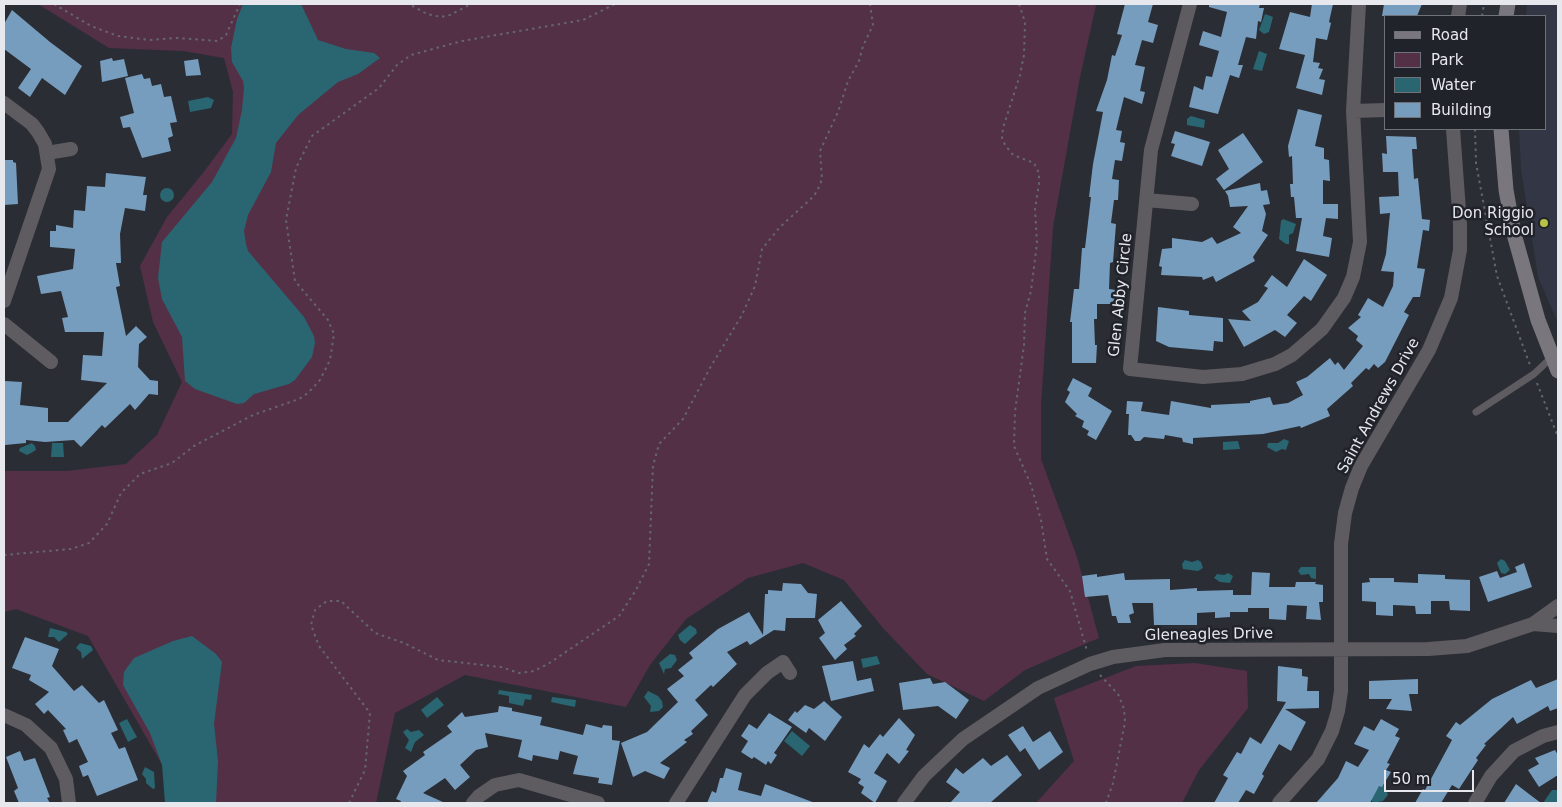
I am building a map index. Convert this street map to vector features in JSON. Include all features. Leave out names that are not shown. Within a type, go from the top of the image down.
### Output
[{"type":"street","name":"Glen Abby Circle","points":[[1190,4],[1151,150],[1130,369],[1203,377],[1225,377],[1275,364],[1308,343],[1322,329],[1344,298],[1353,277],[1358,259],[1360,224],[1353,111],[1353,70],[1359,4]]},
{"type":"street","points":[[4,103],[32,124],[45,144],[48,176],[4,300]]},
{"type":"street","points":[[1353,111],[1384,110]]},
{"type":"street","name":"Saint Andrews Drive","points":[[1279,803],[1318,759],[1332,731],[1341,691],[1341,537],[1352,488],[1361,466],[1440,328],[1451,298],[1456,273],[1460,224],[1453,130]]},
{"type":"street","points":[[1501,130],[1506,190],[1514,234],[1527,286],[1558,371]]},
{"type":"street","points":[[47,152],[71,150]]},
{"type":"street","points":[[1146,200],[1192,204]]},
{"type":"street","points":[[4,324],[51,362]]},
{"type":"street","name":"Gleneagles Drive","points":[[904,803],[930,770],[963,739],[1038,688],[1094,663],[1122,656],[1164,650],[1428,649],[1467,646],[1533,624],[1558,606]]},
{"type":"street","name":"Gleneagles Drive","points":[[1533,624],[1558,626]]},
{"type":"street","points":[[676,803],[745,695],[756,683],[784,662],[790,673]]},
{"type":"street","points":[[4,715],[26,725],[51,748],[66,779],[69,803]]},
{"type":"street","points":[[1475,803],[1491,776],[1514,751],[1543,736],[1558,732]]},
{"type":"street","points":[[473,803],[479,796],[495,785],[519,780],[598,803]]},
{"type":"lane","points":[[1476,412],[1534,374],[1552,356]]},
{"type":"path","points":[[54,4],[91,26],[118,36],[149,40],[177,38],[218,41],[226,35],[240,4]]},
{"type":"path","points":[[393,4],[409,4],[427,14],[441,17],[450,15],[471,4]]},
{"type":"path","points":[[4,555],[71,549],[89,543],[107,524],[121,493],[140,474],[172,463],[194,446],[253,415],[299,399],[320,380],[330,360],[334,334],[328,320],[295,282],[286,220],[296,168],[312,136],[379,88],[397,65],[410,55],[462,41],[583,20],[615,4]]},
{"type":"path","points":[[349,803],[365,770],[368,756],[370,713],[319,646],[311,625],[315,610],[327,601],[341,601],[375,632],[404,643],[438,660],[500,667],[519,673],[534,671],[548,664],[619,616],[636,590],[649,564],[653,466],[657,449],[664,437],[683,419],[711,366],[742,315],[755,286],[762,249],[780,227],[814,196],[819,187],[822,179],[820,151],[873,25],[870,4]]},
{"type":"path","points":[[1019,4],[1025,22],[1024,55],[1020,75],[1003,128],[1002,138],[1004,145],[1014,155],[1034,163],[1038,168],[1040,178],[1035,209],[1037,243],[1031,291],[1025,313],[1024,345],[1014,412],[1014,446],[1031,485],[1047,559],[1070,592],[1080,630],[1094,663],[1106,683],[1118,694],[1124,709],[1124,722],[1113,783],[1106,803]]},
{"type":"path","points":[[1475,130],[1476,163],[1497,276],[1558,437]]},
{"type":"shaded area","name":"Don Riggio School","points":[[1527,4],[1558,4],[1558,323],[1538,277],[1521,169],[1519,130],[1547,130],[1547,15],[1526,15]]},
{"type":"green space","points":[[38,4],[1096,5],[1080,77],[1053,227],[1041,405],[1041,459],[1077,557],[1099,638],[1025,670],[984,701],[927,674],[883,628],[844,580],[803,563],[748,578],[686,619],[650,665],[626,707],[465,675],[395,713],[376,803],[166,803],[164,768],[88,636],[16,609],[4,612],[4,471],[67,471],[126,464],[157,435],[182,382],[153,322],[140,266],[167,217],[232,134],[233,92],[224,58],[183,51],[109,48]]},
{"type":"green space","points":[[1195,663],[1247,671],[1248,708],[1199,770],[1182,803],[1036,803],[1074,761],[1054,698],[1136,666]]},
{"type":"water","points":[[243,4],[301,4],[318,40],[346,49],[374,53],[380,58],[358,74],[338,82],[298,115],[276,143],[271,172],[248,215],[244,231],[246,244],[248,251],[304,317],[314,336],[315,343],[312,357],[295,380],[289,384],[254,394],[244,403],[237,404],[195,389],[185,381],[182,337],[162,299],[158,278],[162,242],[212,182],[236,138],[242,110],[244,88],[243,81],[232,62],[231,48],[237,19]]},
{"type":"water","points":[[1265,14],[1273,17],[1269,32],[1264,34],[1259,30]]},
{"type":"water","points":[[1259,51],[1267,54],[1262,71],[1253,69]]},
{"type":"water","points":[[208,97],[214,100],[211,108],[190,112],[188,101]]},
{"type":"water","points":[[1191,116],[1205,120],[1204,128],[1187,125],[1187,119]]},
{"type":"water","points":[[164,188],[170,188],[174,195],[170,202],[164,202],[160,198],[160,192]]},
{"type":"water","points":[[1283,219],[1296,224],[1293,233],[1289,235],[1289,244],[1279,239],[1281,221]]},
{"type":"water","points":[[1284,439],[1289,441],[1286,450],[1282,449],[1276,452],[1267,447],[1268,443],[1278,443]]},
{"type":"water","points":[[1238,441],[1240,449],[1223,450],[1223,442]]},
{"type":"water","points":[[32,443],[36,450],[27,455],[19,451],[20,448]]},
{"type":"water","points":[[52,443],[63,443],[64,457],[51,457]]},
{"type":"water","points":[[1501,559],[1505,561],[1510,570],[1505,574],[1501,573],[1497,563]]},
{"type":"water","points":[[1185,560],[1192,562],[1198,560],[1203,568],[1198,571],[1183,569],[1182,564]]},
{"type":"water","points":[[1301,567],[1316,567],[1316,579],[1311,578],[1309,574],[1301,575],[1298,571]]},
{"type":"water","points":[[1228,573],[1233,576],[1230,583],[1220,582],[1214,578],[1217,574],[1224,575]]},
{"type":"water","points":[[690,625],[696,629],[697,633],[685,644],[678,635]]},
{"type":"water","points":[[50,628],[68,634],[59,642],[54,637],[48,637]]},
{"type":"water","points":[[192,636],[216,654],[222,662],[214,724],[218,761],[216,803],[165,803],[162,765],[150,733],[123,685],[124,672],[134,658],[173,641]]},
{"type":"water","points":[[80,643],[91,646],[93,650],[82,659],[81,652],[76,648]]},
{"type":"water","points":[[670,654],[675,655],[677,660],[671,668],[665,669],[664,674],[659,663]]},
{"type":"water","points":[[877,656],[880,664],[863,668],[861,659]]},
{"type":"water","points":[[499,690],[532,695],[531,700],[525,699],[523,706],[509,703],[509,696],[498,694]]},
{"type":"water","points":[[648,691],[658,696],[662,701],[663,707],[659,711],[650,712],[651,706],[644,697]]},
{"type":"water","points":[[437,697],[444,705],[427,718],[421,710]]},
{"type":"water","points":[[552,697],[576,700],[575,707],[551,702]]},
{"type":"water","points":[[127,719],[137,737],[128,742],[119,723]]},
{"type":"water","points":[[407,729],[411,732],[419,730],[424,735],[415,742],[411,752],[405,748],[409,740],[403,732]]},
{"type":"water","points":[[792,731],[810,746],[802,756],[784,741]]},
{"type":"water","points":[[145,767],[154,772],[155,788],[153,789],[146,783],[146,779],[142,774]]},
{"type":"water","points":[[1381,784],[1385,786],[1388,795],[1383,801],[1373,803],[1369,795]]},
{"type":"water","points":[[1552,790],[1558,790],[1558,803],[1543,803]]},
{"type":"building","points":[[1125,4],[1153,4],[1148,22],[1158,25],[1153,43],[1142,40],[1135,65],[1145,67],[1140,91],[1145,92],[1142,104],[1124,97],[1116,130],[1122,131],[1120,142],[1125,143],[1122,161],[1115,160],[1112,179],[1119,180],[1118,200],[1114,200],[1111,223],[1116,224],[1113,262],[1110,263],[1109,289],[1116,290],[1115,304],[1097,304],[1097,319],[1094,319],[1095,345],[1097,345],[1096,363],[1072,363],[1072,322],[1070,322],[1074,289],[1079,289],[1082,248],[1085,248],[1091,197],[1089,197],[1093,164],[1103,112],[1096,111],[1107,80],[1112,55],[1115,56],[1122,35],[1117,34]]},
{"type":"building","points":[[1209,4],[1260,4],[1259,8],[1264,8],[1261,22],[1258,21],[1256,39],[1246,37],[1238,65],[1243,65],[1239,78],[1230,75],[1218,114],[1189,107],[1194,86],[1203,90],[1206,76],[1212,77],[1219,51],[1199,45],[1203,31],[1221,37],[1227,12],[1209,7]]},
{"type":"building","points":[[1312,4],[1333,4],[1327,40],[1316,38],[1313,62],[1320,63],[1318,68],[1323,69],[1319,79],[1325,80],[1322,95],[1296,88],[1305,55],[1279,49],[1290,12],[1310,17]]},
{"type":"building","points":[[1384,4],[1422,4],[1417,15],[1382,16]]},
{"type":"building","points":[[12,10],[82,66],[65,95],[42,78],[30,97],[18,88],[31,69],[4,49],[4,24]]},
{"type":"building","points":[[112,58],[113,61],[124,59],[128,76],[102,82],[100,61]]},
{"type":"building","points":[[198,59],[201,75],[186,76],[184,61]]},
{"type":"building","points":[[142,74],[144,79],[150,78],[152,86],[161,84],[164,97],[171,96],[177,122],[170,123],[173,136],[168,138],[171,151],[142,158],[130,127],[123,128],[120,117],[134,113],[125,78]]},
{"type":"building","points":[[1298,109],[1322,115],[1315,146],[1324,148],[1324,159],[1329,160],[1330,181],[1323,180],[1323,204],[1338,204],[1338,219],[1326,218],[1323,236],[1332,238],[1329,257],[1296,251],[1302,218],[1296,218],[1294,197],[1291,197],[1290,184],[1293,184],[1292,156],[1289,157],[1288,146]]},
{"type":"building","points":[[1175,131],[1210,142],[1202,166],[1171,156],[1175,144],[1171,143]]},
{"type":"building","points":[[1243,133],[1263,162],[1224,190],[1216,179],[1229,169],[1218,150]]},
{"type":"building","points":[[1386,136],[1416,137],[1417,149],[1412,149],[1414,179],[1418,178],[1422,219],[1430,220],[1429,231],[1423,230],[1417,268],[1425,269],[1420,297],[1413,297],[1404,312],[1409,315],[1385,362],[1378,368],[1374,364],[1369,370],[1366,368],[1351,383],[1353,386],[1327,409],[1330,416],[1301,428],[1300,426],[1263,434],[1193,438],[1193,444],[1183,442],[1182,438],[1165,435],[1164,439],[1144,437],[1140,441],[1135,441],[1131,435],[1128,435],[1129,414],[1126,414],[1127,401],[1143,402],[1141,411],[1169,415],[1171,401],[1211,408],[1211,405],[1250,403],[1250,401],[1270,397],[1273,405],[1288,403],[1303,395],[1296,382],[1307,377],[1330,358],[1335,365],[1338,362],[1344,370],[1363,346],[1356,340],[1358,336],[1348,328],[1361,317],[1358,315],[1368,298],[1383,307],[1393,286],[1394,272],[1381,271],[1386,254],[1390,213],[1380,214],[1379,197],[1399,196],[1398,172],[1383,172],[1382,153],[1387,154]]},
{"type":"building","points":[[4,160],[13,160],[16,163],[18,204],[4,205]]},
{"type":"building","points":[[106,173],[146,177],[143,195],[147,195],[145,211],[125,208],[120,234],[121,263],[116,263],[120,286],[116,287],[126,336],[136,326],[147,337],[139,344],[138,367],[150,380],[158,381],[158,395],[149,394],[135,410],[130,404],[105,428],[102,425],[81,447],[74,440],[45,442],[26,440],[26,443],[5,445],[5,381],[22,382],[20,405],[48,408],[48,422],[68,422],[107,383],[81,380],[83,355],[102,356],[104,332],[65,332],[62,318],[68,317],[61,291],[41,294],[37,276],[73,269],[75,249],[50,247],[50,231],[56,231],[56,225],[73,228],[74,210],[85,211],[87,186],[105,187]]},
{"type":"building","points":[[1260,183],[1261,191],[1267,190],[1270,204],[1263,205],[1266,214],[1262,231],[1268,235],[1253,257],[1255,261],[1216,282],[1213,276],[1203,280],[1202,277],[1161,275],[1162,267],[1159,266],[1162,249],[1172,248],[1172,238],[1202,242],[1212,237],[1217,244],[1241,233],[1233,227],[1248,206],[1230,207],[1225,191]]},
{"type":"building","points":[[1304,259],[1327,275],[1311,301],[1304,296],[1287,315],[1297,323],[1285,337],[1275,330],[1244,347],[1228,319],[1251,321],[1242,311],[1258,302],[1268,288],[1264,286],[1272,275],[1287,287]]},
{"type":"building","points":[[1158,307],[1189,311],[1189,315],[1223,318],[1223,342],[1214,341],[1213,351],[1169,347],[1156,341]]},
{"type":"building","points":[[1073,378],[1092,388],[1088,396],[1112,411],[1096,440],[1087,435],[1089,431],[1082,427],[1084,421],[1075,416],[1077,414],[1065,402],[1070,392],[1067,390]]},
{"type":"building","points":[[1524,563],[1532,587],[1488,602],[1479,577],[1497,571],[1500,578],[1517,572],[1515,567]]},
{"type":"building","points":[[1252,572],[1270,573],[1269,587],[1295,587],[1296,582],[1316,582],[1315,584],[1323,585],[1323,602],[1319,602],[1321,620],[1306,619],[1307,606],[1287,605],[1286,620],[1269,619],[1269,608],[1248,608],[1248,612],[1230,612],[1230,617],[1215,618],[1215,612],[1197,613],[1197,625],[1154,625],[1153,603],[1132,603],[1134,613],[1129,615],[1131,623],[1118,623],[1116,616],[1112,616],[1108,595],[1085,597],[1082,576],[1097,574],[1097,577],[1124,573],[1125,580],[1170,579],[1170,590],[1197,588],[1197,591],[1233,590],[1233,595],[1251,595]]},
{"type":"building","points":[[1418,574],[1445,575],[1445,579],[1470,580],[1470,611],[1450,610],[1449,601],[1431,601],[1431,614],[1416,614],[1415,606],[1393,605],[1393,616],[1376,615],[1376,602],[1362,601],[1362,583],[1370,582],[1369,578],[1394,578],[1394,582],[1418,583]]},
{"type":"building","points":[[783,583],[801,584],[808,593],[817,594],[815,618],[786,618],[785,631],[774,630],[750,645],[747,641],[727,652],[737,664],[713,687],[711,685],[695,700],[708,715],[691,731],[693,734],[684,740],[687,742],[660,763],[670,768],[664,779],[645,771],[633,777],[621,743],[647,732],[678,702],[667,689],[684,676],[678,670],[693,658],[689,653],[718,629],[749,612],[763,635],[765,594],[768,594],[768,590],[782,591]]},
{"type":"building","points":[[841,601],[862,626],[854,634],[856,636],[844,645],[847,649],[835,660],[819,638],[825,633],[818,620]]},
{"type":"building","points":[[25,637],[59,649],[52,666],[74,691],[82,685],[99,703],[104,700],[118,730],[111,733],[119,749],[125,747],[138,780],[97,796],[88,775],[83,777],[79,766],[88,762],[77,739],[69,743],[63,730],[66,729],[48,710],[44,714],[35,704],[49,692],[29,680],[31,675],[12,668]]},
{"type":"building","points":[[853,661],[857,681],[871,678],[874,691],[831,701],[822,666]]},
{"type":"building","points":[[1278,666],[1302,669],[1302,676],[1308,677],[1307,691],[1319,691],[1319,708],[1285,709],[1306,722],[1291,751],[1279,744],[1262,774],[1264,776],[1254,794],[1246,790],[1238,803],[1214,803],[1228,778],[1223,775],[1237,752],[1241,754],[1250,737],[1261,744],[1286,702],[1277,701]]},
{"type":"building","points":[[930,678],[933,684],[945,682],[969,700],[956,719],[938,706],[903,710],[899,683]]},
{"type":"building","points":[[1418,679],[1418,694],[1409,694],[1412,711],[1386,709],[1392,699],[1369,699],[1369,681]]},
{"type":"building","points":[[1558,679],[1558,708],[1550,711],[1548,706],[1517,724],[1513,717],[1484,744],[1486,745],[1476,758],[1478,760],[1459,789],[1452,785],[1441,803],[1415,803],[1423,789],[1425,790],[1452,740],[1446,736],[1456,722],[1460,725],[1492,699],[1531,680],[1536,688]]},
{"type":"building","points":[[824,701],[842,717],[825,741],[809,728],[806,733],[788,720],[795,711],[797,713],[805,705],[814,709]]},
{"type":"building","points":[[499,706],[512,708],[512,711],[542,717],[540,725],[583,735],[586,724],[602,728],[603,725],[612,726],[612,740],[620,741],[612,785],[598,783],[599,778],[573,774],[578,756],[560,751],[558,760],[533,755],[532,761],[518,757],[522,740],[485,733],[488,747],[476,750],[460,765],[470,777],[455,790],[445,778],[423,793],[445,803],[400,803],[401,801],[396,799],[407,776],[403,771],[425,755],[423,752],[452,732],[447,726],[462,712],[465,717],[498,712]]},
{"type":"building","points":[[769,713],[792,727],[774,753],[777,755],[771,764],[768,761],[766,765],[754,757],[752,759],[741,752],[748,741],[741,736],[749,724],[757,729]]},
{"type":"building","points":[[899,718],[915,735],[906,750],[909,751],[899,764],[887,753],[874,773],[887,781],[875,803],[861,793],[864,787],[858,783],[861,779],[848,772],[864,744],[869,748],[880,734],[883,737]]},
{"type":"building","points":[[1381,719],[1399,729],[1395,736],[1400,738],[1387,763],[1390,764],[1386,770],[1391,772],[1382,787],[1379,786],[1370,803],[1316,803],[1338,778],[1346,761],[1358,767],[1369,750],[1354,744],[1364,726],[1374,731]]},
{"type":"building","points":[[1023,726],[1033,742],[1050,731],[1063,752],[1039,770],[1025,748],[1020,752],[1008,735]]},
{"type":"building","points":[[1555,750],[1558,755],[1558,775],[1539,787],[1528,770],[1539,764],[1535,758]]},
{"type":"building","points":[[20,751],[24,761],[35,758],[50,797],[47,798],[50,803],[19,803],[14,791],[18,788],[6,757]]},
{"type":"building","points":[[1007,755],[1022,775],[990,803],[950,803],[960,792],[946,782],[956,768],[963,774],[983,758],[991,766]]},
{"type":"building","points":[[726,768],[742,773],[738,790],[761,796],[765,784],[815,803],[707,803],[712,791],[716,793],[720,778],[723,778]]},
{"type":"building","points":[[1516,784],[1529,794],[1541,803],[1504,803]]},
{"type":"place","name":"Don Riggio School","points":[[1544,223]]}]
